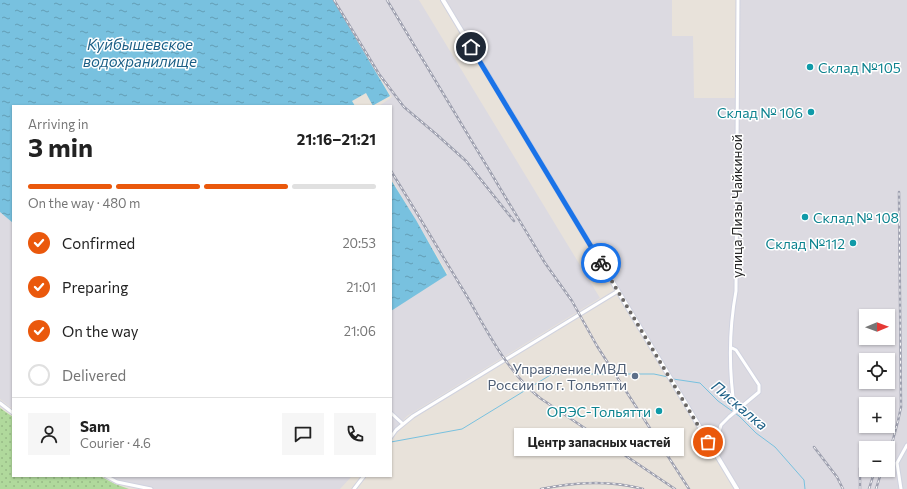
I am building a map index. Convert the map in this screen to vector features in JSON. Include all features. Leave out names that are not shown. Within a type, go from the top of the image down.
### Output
[{"type":"main road","points":[[443,0],[737,489]]},
{"type":"street","name":"улица Лизы Чайкиной","points":[[735,412],[733,397],[731,324],[736,291],[738,0]]},
{"type":"street","points":[[392,435],[413,416],[618,291]]},
{"type":"street","points":[[708,442],[718,435],[721,425],[759,392],[759,385],[736,350],[732,347]]},
{"type":"street","points":[[0,404],[12,412]]},
{"type":"street","points":[[392,414],[403,424]]},
{"type":"street","points":[[901,489],[897,463],[907,445]]},
{"type":"street","points":[[108,477],[117,482],[151,489]]},
{"type":"street","points":[[354,489],[363,477]]},
{"type":"shaded area","points":[[333,0],[419,0],[600,298],[407,416],[392,432],[392,310],[448,274],[392,180],[392,105],[380,105],[392,97]]},
{"type":"shaded area","points":[[446,0],[672,0],[672,36],[693,36],[694,98],[740,98],[739,0],[907,0],[907,489],[739,489]]},
{"type":"shaded area","points":[[0,212],[12,222],[12,408],[0,399]]},
{"type":"shaded area","points":[[112,477],[351,477],[340,489],[149,489]]},
{"type":"green space","points":[[0,408],[12,416],[12,477],[102,477],[129,489],[0,489]]},
{"type":"water","name":"Куйбышевское водохранилище","points":[[0,0],[333,0],[390,96],[374,105],[12,105],[12,222],[0,212]]},
{"type":"water","points":[[392,182],[416,220],[447,275],[392,310]]},
{"type":"pier","points":[[366,93],[372,105],[354,105],[352,101]]},
{"type":"waterway","name":"Пискалка","points":[[392,442],[462,429],[552,374],[654,374],[668,377]]},
{"type":"waterway","name":"Пискалка","points":[[673,379],[700,383],[718,401],[739,416],[756,433],[775,447],[804,480],[805,489]]},
{"type":"railway","points":[[334,0],[379,74],[404,107],[466,161],[514,221]]},
{"type":"railway","points":[[387,0],[545,263],[572,301],[597,346],[689,489]]},
{"type":"railway","points":[[392,173],[489,335],[507,363],[517,375],[540,398],[675,489]]},
{"type":"railway","points":[[893,441],[901,407],[899,192]]},
{"type":"railway","points":[[814,447],[837,477],[843,489]]},
{"type":"railway","points":[[860,477],[860,489]]},
{"type":"railway","points":[[869,489],[873,477]]},
{"type":"railway","points":[[876,489],[880,477]]},
{"type":"railway","points":[[541,489],[592,483],[618,484],[643,489]]},
{"type":"way so far","points":[[601,263],[708,442]]},
{"type":"place","name":"Склад №105","points":[[810,67]]},
{"type":"place","name":"Склад № 106","points":[[811,112]]},
{"type":"place","name":"Склад № 108","points":[[805,217]]},
{"type":"place","name":"Склад №112","points":[[853,243]]},
{"type":"place","name":"Управление МВД России по г. Тольятти","points":[[635,376]]},
{"type":"place","name":"ОРЭС-Тольятти","points":[[659,411]]},
{"type":"place","name":"Центр запасных частей","points":[[708,442]]},
{"type":"route","points":[[471,47],[601,263]]}]
